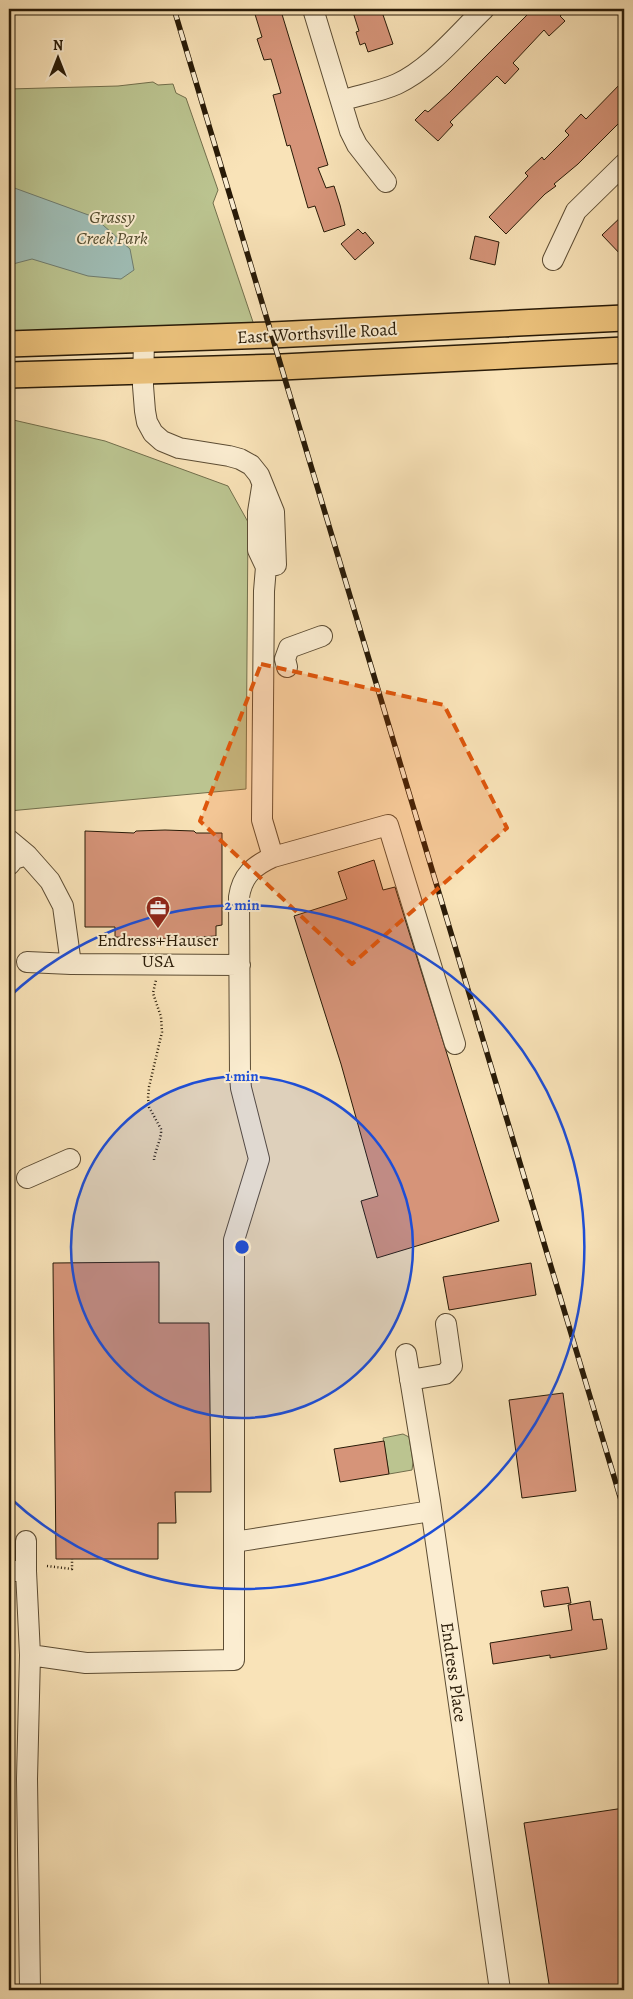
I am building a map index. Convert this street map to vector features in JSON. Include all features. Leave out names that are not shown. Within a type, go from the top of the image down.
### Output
[{"type":"main road","name":"East Worthsville Road","points":[[9,344],[282,335],[624,318]]},
{"type":"main road","name":"East Worthsville Road","points":[[9,375],[282,367],[624,350]]},
{"type":"street","points":[[313,9],[350,131],[357,145],[386,182]]},
{"type":"street","points":[[341,101],[396,84],[417,72],[431,61],[484,9]]},
{"type":"street","points":[[553,260],[576,211],[624,164]]},
{"type":"street","points":[[144,339],[143,370],[147,422],[153,433],[162,441],[180,448],[240,459],[251,466],[259,475],[262,487],[258,512],[258,550],[271,566],[264,591],[262,820],[273,857]]},
{"type":"street","points":[[287,667],[285,659],[289,648],[322,636]]},
{"type":"street","points":[[30,1655],[86,1663],[234,1660],[234,1240],[259,1159],[241,1082],[239,897],[240,886],[245,876],[273,857],[388,825],[455,1044]]},
{"type":"street","points":[[9,840],[28,855],[50,881],[63,906],[71,964]]},
{"type":"street","points":[[9,865],[14,859],[28,855]]},
{"type":"street","points":[[27,962],[240,965]]},
{"type":"street","points":[[26,1178],[70,1159]]},
{"type":"street","points":[[410,1380],[444,1374],[452,1366],[446,1324]]},
{"type":"street","name":"Endress Place","points":[[406,1354],[431,1511],[500,1990]]},
{"type":"street","points":[[234,1542],[431,1511]]},
{"type":"street","points":[[26,1541],[17,1571],[30,1655],[27,1779],[30,1990]]},
{"type":"path","points":[[154,1160],[156,1147],[162,1134],[162,1129],[149,1107],[148,1098],[162,1032],[162,1017],[153,993],[157,964]]},
{"type":"path","points":[[48,1566],[72,1569],[72,1559]]},
{"type":"highlighted area","points":[[261,664],[444,705],[507,828],[352,964],[200,821]]},
{"type":"green space","name":"Grassy Creek Park","points":[[153,82],[158,85],[173,84],[176,93],[186,98],[218,190],[213,203],[254,325],[9,334],[9,89],[118,86]]},
{"type":"green space","points":[[9,419],[105,441],[228,486],[248,522],[246,789],[9,811]]},
{"type":"green space","points":[[403,1434],[409,1437],[413,1462],[412,1470],[389,1474],[383,1438]]},
{"type":"water","points":[[9,186],[94,217],[130,249],[134,270],[121,279],[88,276],[32,259],[9,265]]},
{"type":"building","points":[[277,9],[281,11],[328,165],[318,168],[326,188],[334,186],[345,225],[324,232],[315,206],[308,208],[290,145],[287,146],[273,95],[281,93],[271,59],[264,60],[257,39],[262,37],[254,11]]},
{"type":"building","points":[[352,9],[381,9],[393,44],[368,52],[365,43],[360,45],[356,32],[359,31]]},
{"type":"building","points":[[533,9],[568,9],[560,16],[565,21],[549,36],[544,30],[513,63],[519,69],[505,84],[497,76],[450,122],[453,125],[438,141],[415,120],[425,110],[428,112],[449,93]]},
{"type":"building","points":[[624,80],[624,118],[578,164],[554,184],[556,186],[545,194],[506,234],[489,217],[528,176],[525,173],[542,157],[544,160],[569,135],[565,131],[581,114],[586,119]]},
{"type":"building","points":[[624,214],[624,258],[602,235]]},
{"type":"building","points":[[358,229],[363,234],[365,232],[374,243],[355,260],[341,244]]},
{"type":"building","points":[[475,236],[499,242],[495,265],[470,259]]},
{"type":"building","points":[[165,830],[222,833],[222,925],[216,926],[216,936],[166,939],[115,937],[115,927],[85,927],[85,831],[134,833],[136,831]]},
{"type":"building","points":[[374,860],[383,890],[395,887],[499,1221],[377,1258],[361,1201],[378,1196],[341,1064],[294,916],[347,899],[338,872]]},
{"type":"building","points":[[159,1262],[159,1323],[209,1323],[211,1492],[175,1492],[176,1523],[158,1523],[158,1559],[56,1559],[53,1263]]},
{"type":"building","points":[[531,1263],[536,1295],[449,1310],[443,1277]]},
{"type":"building","points":[[563,1393],[576,1491],[522,1498],[509,1400]]},
{"type":"building","points":[[384,1441],[389,1474],[340,1482],[334,1449]]},
{"type":"building","points":[[568,1587],[571,1603],[544,1607],[541,1591]]},
{"type":"building","points":[[590,1601],[593,1620],[602,1619],[607,1649],[493,1664],[490,1643],[572,1630],[568,1605]]},
{"type":"building","points":[[624,1808],[624,1990],[550,1990],[524,1823]]},
{"type":"railway","points":[[174,9],[624,1510]]},
{"type":"place","name":"Endress+Hauser USA","points":[[158,929]]}]
